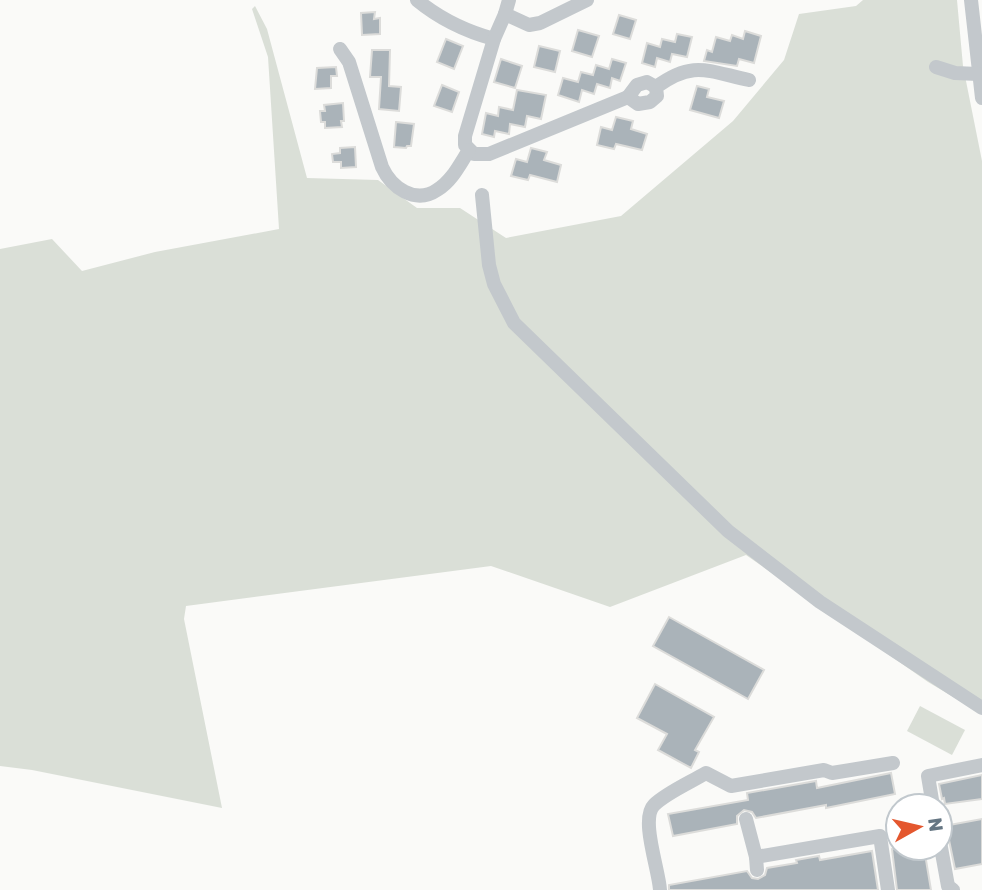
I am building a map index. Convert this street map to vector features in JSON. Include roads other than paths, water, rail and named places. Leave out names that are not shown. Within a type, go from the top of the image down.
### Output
[{"type":"street","points":[[417,0],[433,14],[470,32],[494,39]]},
{"type":"street","points":[[587,0],[547,20],[529,25],[507,7],[494,39],[465,136],[465,145],[469,150],[480,156],[489,154],[628,97],[638,104],[650,102],[657,96],[656,87],[677,73],[691,69],[749,80]]},
{"type":"street","points":[[971,0],[982,98]]},
{"type":"street","points":[[340,49],[349,62],[382,167],[398,188],[413,195],[436,192],[452,177],[469,150]]},
{"type":"street","points":[[936,67],[954,73],[978,74]]},
{"type":"street","points":[[482,195],[489,265],[494,284],[514,323],[728,531],[820,602],[982,708]]},
{"type":"street","points":[[660,890],[648,824],[649,812],[655,804],[706,773],[731,786],[824,770],[832,773],[893,762]]},
{"type":"street","points":[[931,792],[928,776],[982,765]]},
{"type":"street","points":[[747,820],[756,864],[880,836],[888,890]]},
{"type":"street","points":[[944,862],[948,886],[953,890]]}]
